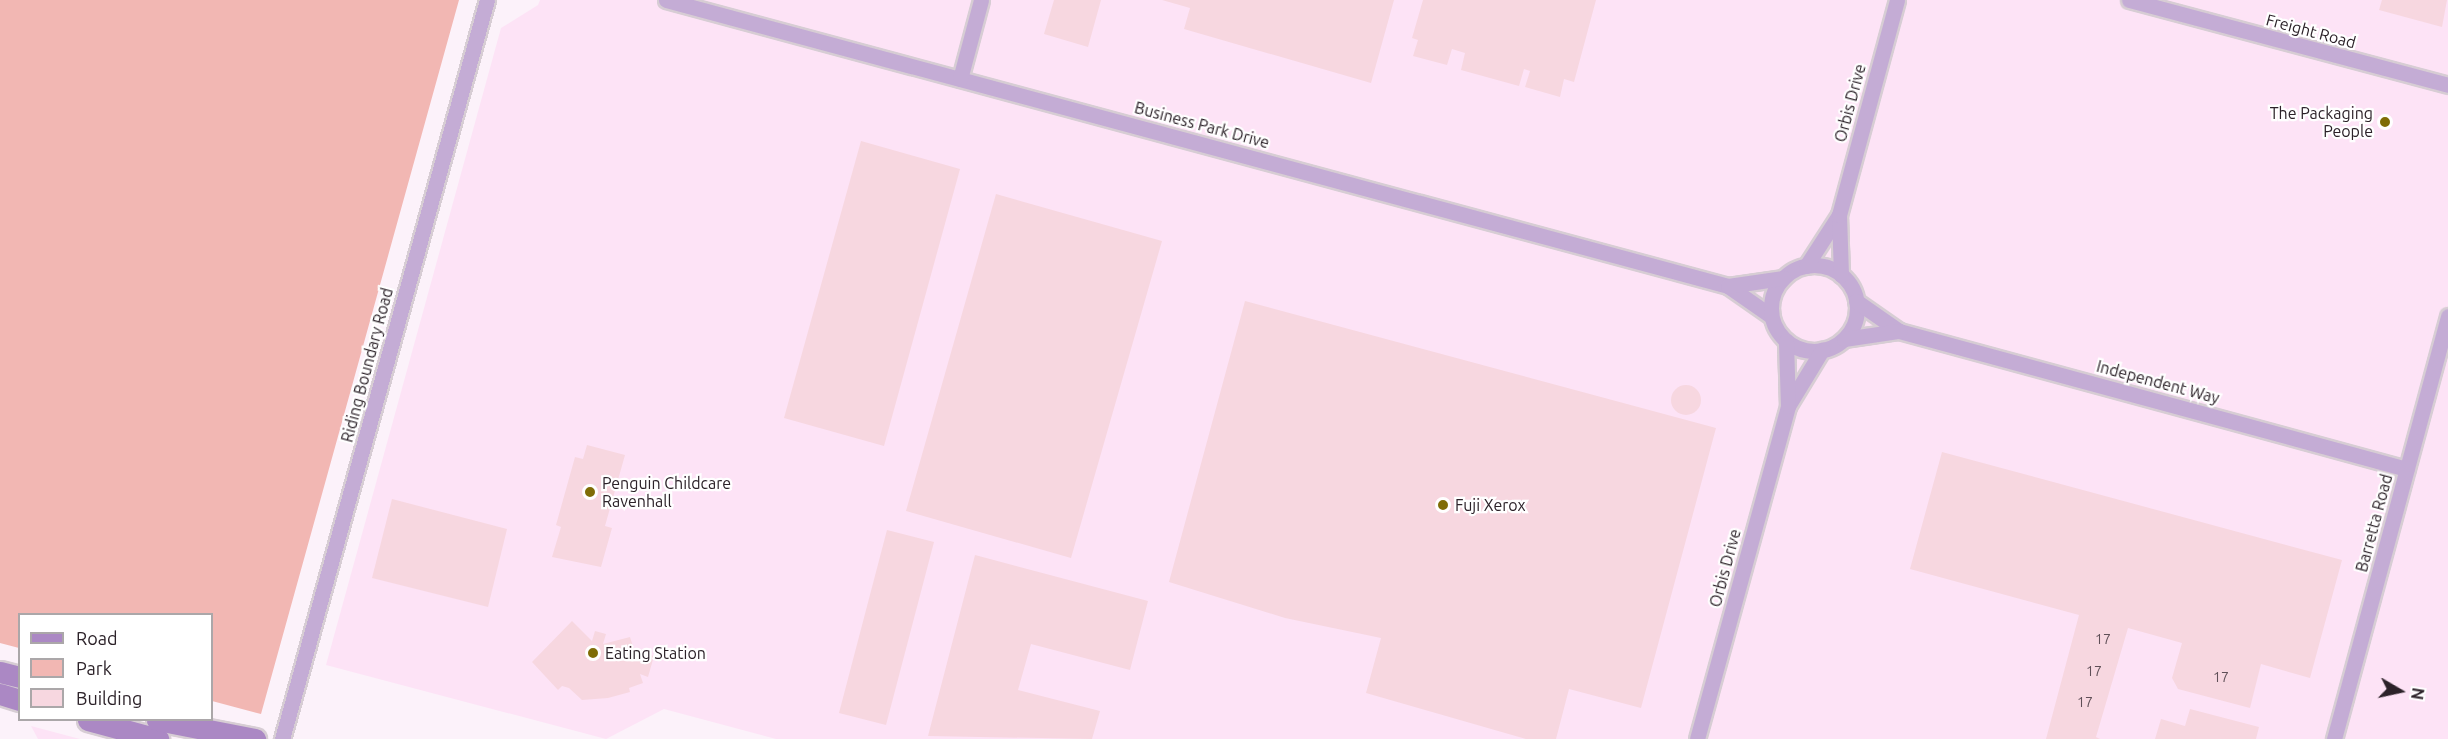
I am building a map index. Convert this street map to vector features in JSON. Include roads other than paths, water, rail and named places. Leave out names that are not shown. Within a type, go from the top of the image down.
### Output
[{"type":"main road","points":[[0,672],[18,676]]},
{"type":"main road","points":[[0,694],[18,699]]},
{"type":"main road","points":[[92,721],[158,739]]},
{"type":"main road","points":[[162,721],[255,739]]},
{"type":"street","name":"Riding Boundary Road","points":[[282,739],[487,0]]},
{"type":"street","name":"Business Park Drive","points":[[666,0],[1728,286],[1772,316]]},
{"type":"street","points":[[960,79],[981,0]]},
{"type":"street","name":"Orbis Drive","points":[[1841,275],[1839,215],[1897,0]]},
{"type":"street","name":"Freight Road","points":[[2129,0],[2448,85]]},
{"type":"street","name":"Orbis Drive","points":[[1806,266],[1839,215]]},
{"type":"street","points":[[1806,266],[1830,268],[1841,275],[1856,301],[1856,315],[1844,339],[1822,350],[1803,349],[1786,341],[1772,316],[1771,302],[1783,278],[1806,266]]},
{"type":"street","name":"Business Park Drive","points":[[1728,286],[1783,278]]},
{"type":"street","name":"Independent Way","points":[[1856,301],[1899,331],[2407,469]]},
{"type":"street","name":"Barretta Road","points":[[2334,739],[2448,316]]},
{"type":"street","name":"Independent Way","points":[[1844,339],[1899,331]]},
{"type":"street","name":"Orbis Drive","points":[[1786,341],[1788,406]]},
{"type":"street","name":"Orbis Drive","points":[[1697,739],[1788,406],[1822,350]]},
{"type":"place","name":"The Packaging People","points":[[2385,122]]},
{"type":"place","name":"Penguin Childcare Ravenhall","points":[[590,492]]},
{"type":"place","name":"Fuji Xerox","points":[[1443,505]]},
{"type":"place","name":"Eating Station","points":[[593,653]]}]
